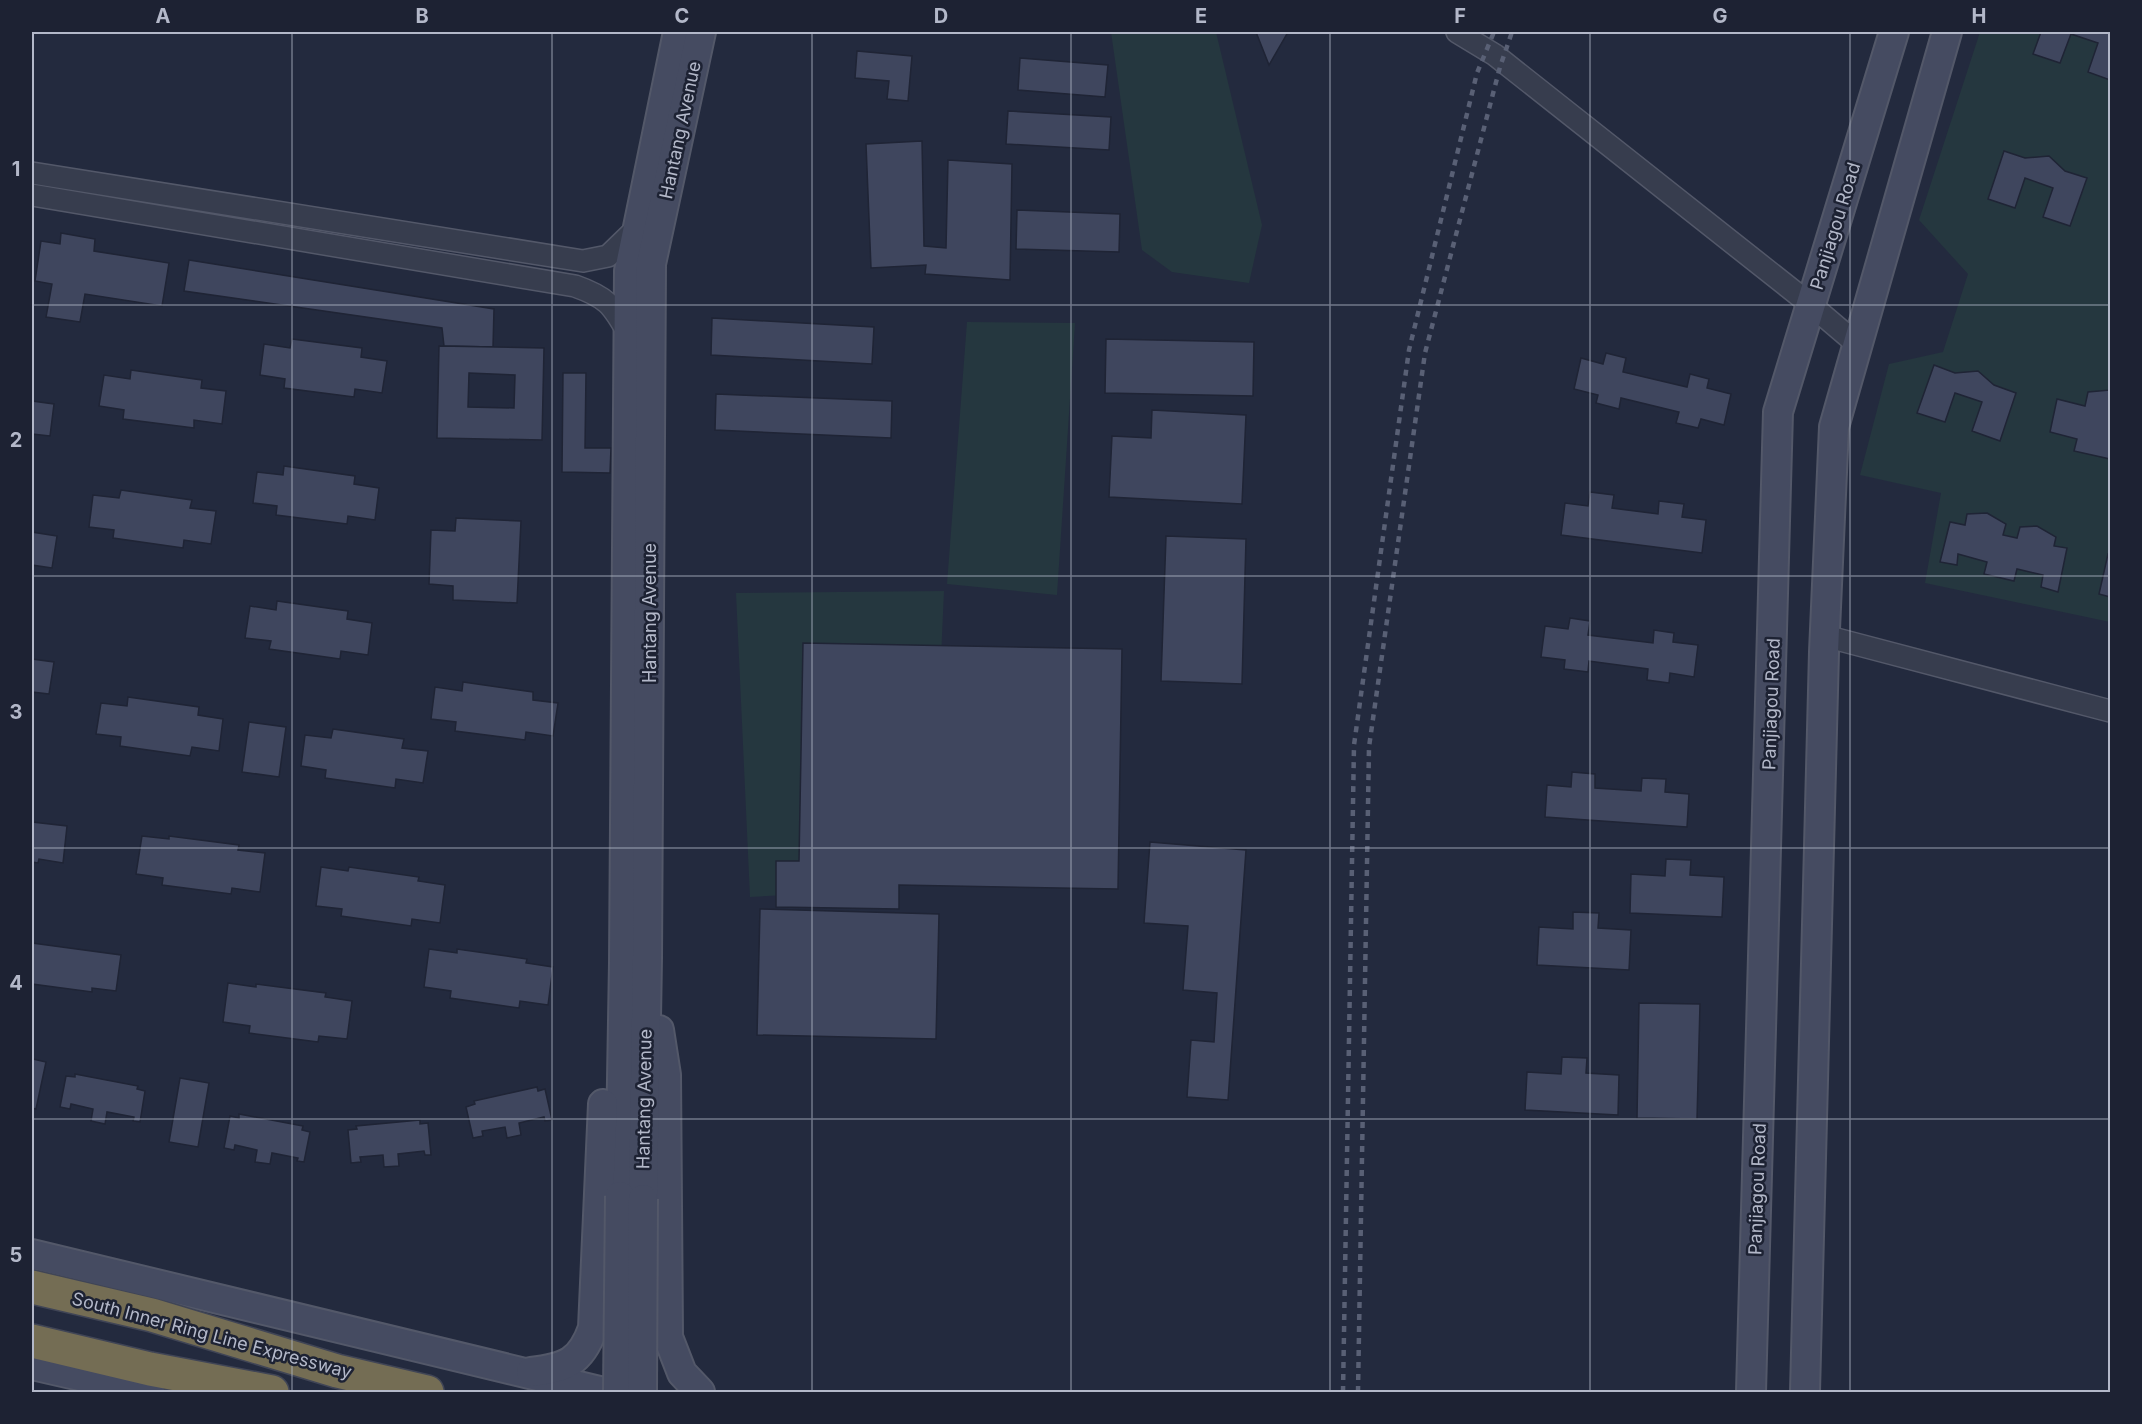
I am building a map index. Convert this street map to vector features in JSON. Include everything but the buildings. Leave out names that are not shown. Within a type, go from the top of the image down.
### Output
[{"type":"highway","name":"South Inner Ring Line Expressway","points":[[32,1287],[152,1315],[337,1371],[427,1392]]},
{"type":"highway","points":[[32,1341],[150,1369],[272,1392]]},
{"type":"main road","name":"Hantang Avenue","points":[[635,960],[629,271],[678,32]]},
{"type":"main road","name":"Hantang Avenue","points":[[631,1197],[651,264],[701,32]]},
{"type":"main road","name":"Panjiagou Road","points":[[1751,1392],[1778,412],[1894,32]]},
{"type":"main road","points":[[1805,1392],[1825,636],[1834,427],[1947,32]]},
{"type":"main road","points":[[524,1373],[558,1369],[577,1358],[587,1345],[593,1328],[604,1072],[635,960]]},
{"type":"main road","points":[[635,960],[666,1075],[668,1337],[682,1373],[700,1392]]},
{"type":"main road","points":[[618,1392],[631,1197]]},
{"type":"main road","points":[[631,1197],[642,1392]]},
{"type":"main road","points":[[32,1254],[604,1392]]},
{"type":"main road","points":[[593,1328],[600,1348],[621,1365],[644,1367],[651,1363],[659,1358],[668,1337]]},
{"type":"main road","points":[[32,1365],[150,1392]]},
{"type":"street","points":[[1457,32],[1495,55],[1811,305],[1858,345]]},
{"type":"street","points":[[32,173],[583,261],[608,256],[638,227]]},
{"type":"street","points":[[32,195],[575,286],[597,294],[614,308],[628,333]]},
{"type":"street","points":[[1825,636],[2110,711]]},
{"type":"shaded area","points":[[1111,32],[1216,32],[1262,225],[1249,283],[1172,272],[1142,250]]},
{"type":"shaded area","points":[[1980,32],[2110,32],[2110,622],[1925,583],[1941,493],[1860,475],[1889,364],[1943,352],[1968,274],[1919,220]]},
{"type":"shaded area","points":[[967,322],[1075,323],[1057,595],[947,584]]},
{"type":"shaded area","points":[[944,591],[941,658],[822,893],[750,897],[736,593]]},
{"type":"railway","points":[[1343,1392],[1354,745],[1409,350],[1477,73],[1494,32]]},
{"type":"railway","points":[[1358,1392],[1369,747],[1425,353],[1500,67],[1512,32]]}]
